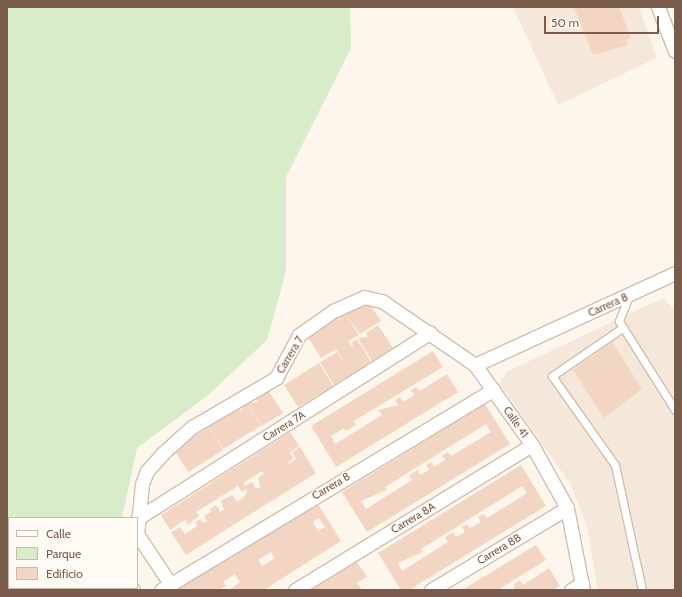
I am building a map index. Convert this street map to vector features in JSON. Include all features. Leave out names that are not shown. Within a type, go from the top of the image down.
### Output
[{"type":"street","points":[[658,7],[675,51]]},
{"type":"street","name":"Carrera 8","points":[[475,365],[629,296],[675,273]]},
{"type":"street","name":"Carrera 7","points":[[138,518],[142,484],[147,471],[163,453],[192,427],[276,378],[299,335],[333,311],[364,297],[382,301]]},
{"type":"street","name":"Calle 41","points":[[382,301],[475,365],[532,445],[567,508],[578,588]]},
{"type":"street","name":"Carrera 7A","points":[[138,518],[430,333]]},
{"type":"street","name":"Carrera 8","points":[[138,537],[165,586],[493,390]]},
{"type":"street","name":"Carrera 8A","points":[[295,590],[532,445]]},
{"type":"street","name":"Carrera 8B","points":[[431,590],[567,508]]},
{"type":"lane","points":[[629,296],[619,321],[675,410]]},
{"type":"lane","points":[[622,328],[552,376],[616,465],[642,590]]},
{"type":"shaded area","points":[[513,7],[639,7],[657,58],[558,105]]},
{"type":"shaded area","points":[[663,298],[675,311],[675,590],[598,590],[587,527],[571,485],[500,384],[506,372]]},
{"type":"green space","points":[[7,7],[350,7],[351,48],[286,177],[286,271],[267,340],[207,396],[137,448],[122,517],[8,517],[8,589],[117,590],[7,590]]},
{"type":"building","points":[[574,7],[619,7],[631,38],[626,40],[628,45],[593,55]]},
{"type":"building","points":[[366,299],[381,321],[360,334],[347,316],[359,335],[348,341],[353,348],[352,342],[357,339],[371,362],[334,385],[320,362],[337,352],[347,367],[336,349],[321,358],[307,335],[336,315],[340,321],[339,315],[350,308],[353,312],[353,306]]},
{"type":"building","points":[[378,325],[393,348],[372,361],[358,338],[368,337],[366,333]]},
{"type":"building","points":[[612,342],[642,389],[604,418],[573,370]]},
{"type":"building","points":[[433,351],[443,367],[354,421],[356,425],[346,431],[344,428],[331,436],[335,444],[382,415],[378,410],[398,405],[395,400],[400,397],[403,402],[414,395],[411,390],[417,387],[420,391],[447,374],[458,392],[336,467],[311,426]]},
{"type":"building","points":[[319,363],[333,386],[298,407],[284,385]]},
{"type":"building","points":[[268,390],[283,413],[262,426],[247,403],[258,402],[255,398]]},
{"type":"building","points":[[247,403],[261,426],[223,449],[209,427],[227,416],[237,432],[226,414],[238,406],[242,413],[241,407]]},
{"type":"building","points":[[485,404],[510,444],[367,532],[342,492]],"holes":[[[486,424],[491,432],[451,456],[448,452],[442,456],[445,460],[434,467],[431,462],[426,465],[429,470],[420,475],[417,470],[409,476],[412,480],[366,509],[361,501],[387,490],[385,487]]]},
{"type":"building","points":[[209,427],[223,450],[188,472],[174,449]]},
{"type":"building","points":[[290,432],[299,446],[290,452],[294,458],[285,466],[296,459],[292,452],[300,447],[316,473],[186,555],[171,532],[180,527],[185,534],[197,526],[195,522],[200,519],[203,523],[207,521],[204,516],[211,512],[210,509],[216,505],[220,512],[224,510],[221,501],[232,495],[237,502],[245,496],[247,489],[242,492],[238,486],[196,512],[199,516],[188,525],[185,520],[170,530],[161,515]],"holes":[[[262,471],[264,474],[258,478],[260,487],[256,489],[252,482],[245,486],[243,483]]]},
{"type":"building","points":[[521,465],[546,506],[409,590],[401,590],[378,553]],"holes":[[[522,486],[527,493],[487,518],[484,514],[478,517],[481,522],[470,528],[467,524],[462,527],[465,532],[456,537],[453,532],[445,537],[448,542],[402,571],[398,563],[423,552],[421,549]]]},
{"type":"building","points":[[316,501],[341,541],[264,590],[229,590],[240,582],[235,574],[223,582],[226,586],[219,590],[174,590]],"holes":[[[319,518],[325,527],[318,531],[313,522]],[[271,552],[275,558],[262,566],[258,560]]]},
{"type":"building","points":[[536,545],[546,560],[498,590],[462,590]]},
{"type":"building","points":[[357,562],[367,577],[357,583],[362,590],[311,590]]},
{"type":"building","points":[[549,568],[560,586],[553,590],[514,590],[514,584],[520,580],[523,585]]}]
